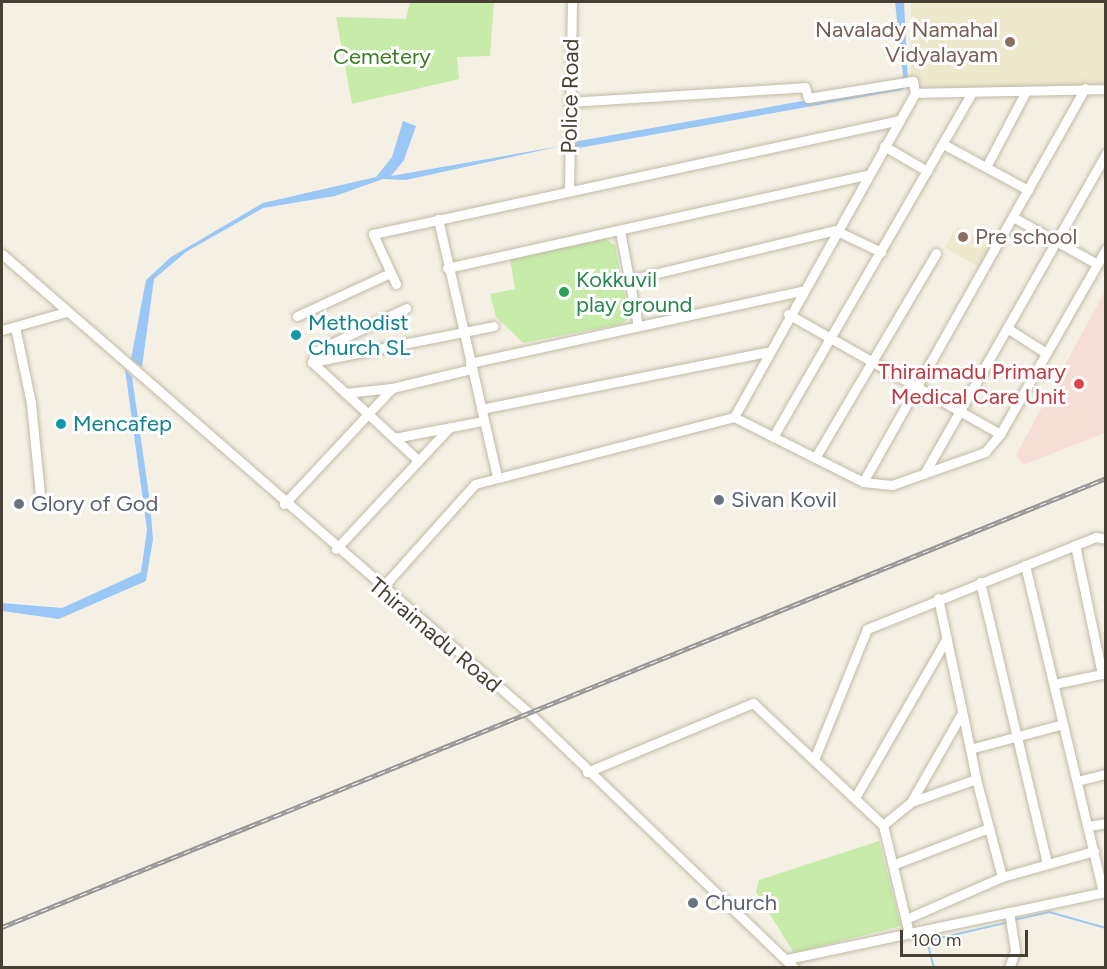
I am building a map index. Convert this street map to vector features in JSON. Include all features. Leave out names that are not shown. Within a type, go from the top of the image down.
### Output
[{"type":"street","name":"Police Road","points":[[569,190],[572,2]]},
{"type":"street","points":[[569,102],[805,87],[808,98],[913,81],[915,93],[766,352],[734,417]]},
{"type":"street","points":[[863,482],[915,386],[1013,218],[1085,88]]},
{"type":"street","points":[[915,93],[1106,89]]},
{"type":"street","points":[[986,167],[1026,91]]},
{"type":"street","points":[[773,437],[972,93]]},
{"type":"street","points":[[396,284],[373,234],[900,120]]},
{"type":"street","points":[[943,144],[1028,190]]},
{"type":"street","points":[[884,146],[927,171]]},
{"type":"street","points":[[924,474],[1106,153]]},
{"type":"street","points":[[447,268],[868,175]]},
{"type":"street","points":[[1013,218],[1097,264]]},
{"type":"street","points":[[438,219],[447,268],[497,476]]},
{"type":"street","points":[[629,280],[835,230],[881,252]]},
{"type":"street","points":[[620,231],[638,327]]},
{"type":"street","points":[[381,589],[475,484],[497,476],[734,417],[863,482],[892,485],[984,452],[1000,434],[1106,249]]},
{"type":"street","points":[[815,458],[936,253]]},
{"type":"street","name":"Thiraimadu Road","points":[[2,254],[381,589],[528,712],[587,772],[795,968]]},
{"type":"street","points":[[297,316],[390,273]]},
{"type":"street","points":[[345,393],[392,388],[471,366],[801,291]]},
{"type":"street","points":[[312,362],[316,351],[406,308]]},
{"type":"street","points":[[2,330],[66,312]]},
{"type":"street","points":[[788,314],[1000,434]]},
{"type":"street","points":[[312,362],[492,326]]},
{"type":"street","points":[[15,327],[31,403],[40,495]]},
{"type":"street","points":[[1007,328],[1046,352]]},
{"type":"street","points":[[481,409],[766,352]]},
{"type":"street","points":[[312,362],[418,460]]},
{"type":"street","points":[[284,504],[392,388]]},
{"type":"street","points":[[394,438],[483,421]]},
{"type":"street","points":[[336,549],[449,428]]},
{"type":"street","points":[[815,757],[867,629],[938,598],[1075,545],[1106,539]]},
{"type":"street","points":[[1054,684],[1104,673],[1075,545]]},
{"type":"street","points":[[787,958],[909,933],[1009,919],[1104,893],[1025,565]]},
{"type":"street","points":[[980,582],[1047,864]]},
{"type":"street","points":[[938,598],[976,779],[1002,877]]},
{"type":"street","points":[[856,796],[946,638]]},
{"type":"street","points":[[587,772],[753,704],[815,757],[883,825],[895,864],[909,933]]},
{"type":"street","points":[[911,802],[962,713]]},
{"type":"street","points":[[970,749],[1063,724]]},
{"type":"street","points":[[1077,781],[1106,774]]},
{"type":"street","points":[[883,825],[911,802],[976,779]]},
{"type":"street","points":[[1088,826],[1106,823]]},
{"type":"street","points":[[895,864],[989,828]]},
{"type":"street","points":[[906,919],[1002,877],[1094,851]]},
{"type":"street","points":[[1009,919],[1015,951],[1009,968]]},
{"type":"shaded area","name":"Navalady Namahal Vidyalayam","points":[[911,2],[1105,2],[1105,87],[911,87]]},
{"type":"shaded area","name":"Pre school","points":[[957,227],[992,247],[980,268],[945,248]]},
{"type":"shaded area","name":"Thiraimadu Primary Medical Care Unit","points":[[1105,291],[1105,433],[1023,465],[1016,455]]},
{"type":"green space","name":"Cemetery","points":[[410,2],[494,2],[490,56],[457,57],[459,79],[352,104],[336,17],[406,19]]},
{"type":"green space","name":"Kokkuvil play ground","points":[[605,239],[615,245],[629,318],[622,324],[523,343],[496,317],[490,294],[515,289],[510,258]]},
{"type":"green space","points":[[879,841],[901,926],[794,953],[756,892],[759,880]]},
{"type":"water","points":[[895,2],[904,2],[908,83],[902,90],[573,149],[573,142],[898,84],[903,76]]},
{"type":"water","points":[[403,121],[416,126],[404,160],[391,176],[561,146],[406,180],[383,179],[335,196],[263,208],[186,252],[154,279],[142,367],[131,359],[146,280],[171,257],[263,203],[376,177],[392,157]]},
{"type":"water","points":[[125,369],[132,377],[150,502],[153,539],[146,581],[59,619],[2,611],[2,603],[62,608],[141,572],[147,530]]},
{"type":"waterway","points":[[1014,920],[1049,912],[1106,928]]},
{"type":"waterway","points":[[934,968],[927,941],[1009,922]]},
{"type":"railway","points":[[2,927],[1106,478]]},
{"type":"place","name":"Navalady Namahal Vidyalayam","points":[[1010,42]]},
{"type":"place","name":"Pre school","points":[[963,237]]},
{"type":"place","name":"Kokkuvil play ground","points":[[564,292]]},
{"type":"place","name":"Methodist Church SL","points":[[296,335]]},
{"type":"place","name":"Thiraimadu Primary Medical Care Unit","points":[[1079,384]]},
{"type":"place","name":"Mencafep","points":[[61,424]]},
{"type":"place","name":"Sivan Kovil","points":[[719,500]]},
{"type":"place","name":"Glory of God","points":[[19,504]]},
{"type":"place","name":"Church","points":[[693,903]]}]
